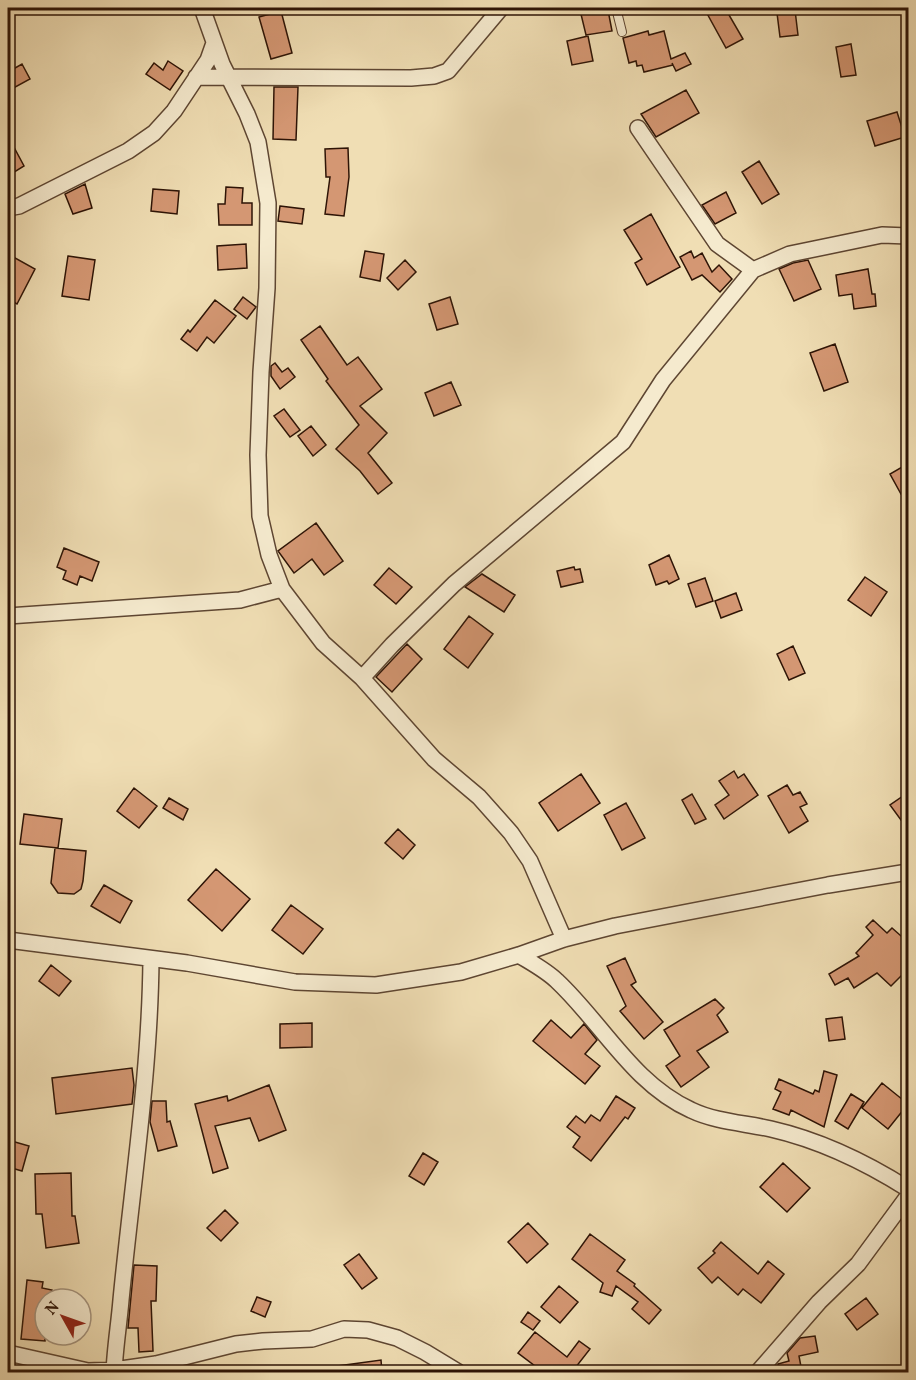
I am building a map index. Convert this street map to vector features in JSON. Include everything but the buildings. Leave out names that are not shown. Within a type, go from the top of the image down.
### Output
[{"type":"street","points":[[202,8],[214,43],[258,142],[268,203],[267,288],[258,455],[260,516],[269,555],[282,589],[323,643],[362,678],[434,759],[479,797],[512,833],[530,861],[564,939]]},
{"type":"street","points":[[196,77],[388,78],[434,76],[448,71],[501,8]]},
{"type":"street","points":[[8,208],[19,206],[128,151],[154,133],[174,111],[207,60],[214,43]]},
{"type":"street","points":[[638,128],[717,244],[753,270]]},
{"type":"street","points":[[362,678],[454,584],[623,442],[663,380],[753,270],[790,254],[882,235],[909,236]]},
{"type":"street","points":[[8,616],[240,600],[282,589]]},
{"type":"street","points":[[8,940],[151,959],[295,982],[376,985],[461,972],[564,939],[615,926],[828,885],[909,872]]},
{"type":"street","points":[[519,955],[556,979],[590,1015],[622,1055],[660,1092],[691,1111],[723,1120],[772,1129],[816,1144],[876,1169],[909,1190]]},
{"type":"street","points":[[114,1371],[144,1096],[151,1004],[151,959]]},
{"type":"street","points":[[758,1372],[819,1302],[858,1264],[909,1196]]},
{"type":"street","points":[[8,1353],[88,1371],[114,1371],[156,1364],[236,1344],[312,1339],[344,1329],[368,1330],[397,1338],[458,1372]]},
{"type":"lane","points":[[616,8],[622,32]]}]
